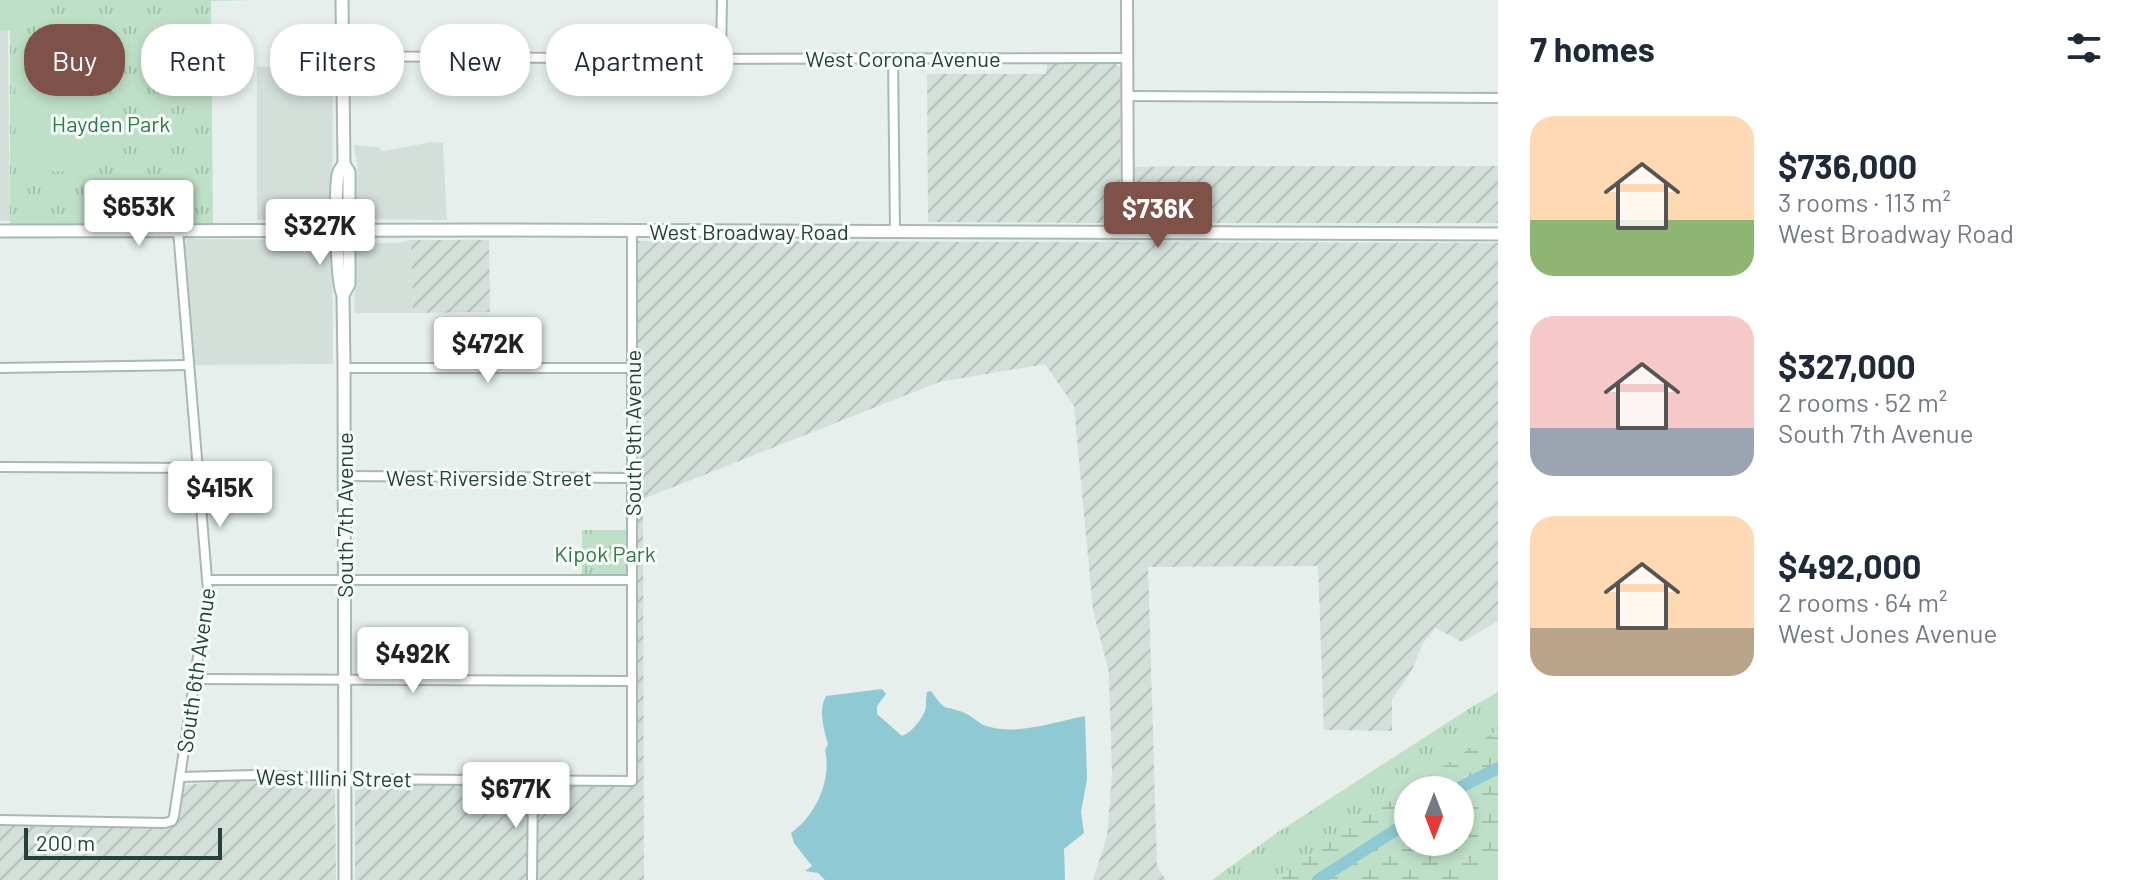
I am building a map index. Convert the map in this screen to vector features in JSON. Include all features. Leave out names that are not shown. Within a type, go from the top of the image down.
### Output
[{"type":"main road","name":"South 7th Avenue","points":[[342,0],[342,24]]},
{"type":"main road","name":"South 7th Avenue","points":[[343,96],[344,164],[349,172],[343,230],[349,284],[343,295],[345,880]]},
{"type":"main road","name":"West Broadway Road","points":[[0,231],[1498,234]]},
{"type":"street","points":[[722,0],[722,24]]},
{"type":"street","points":[[1127,0],[1128,233]]},
{"type":"street","name":"West Corona Avenue","points":[[404,56],[546,57]]},
{"type":"street","name":"West Corona Avenue","points":[[733,58],[1126,58]]},
{"type":"street","points":[[893,58],[895,231]]},
{"type":"street","points":[[1127,96],[1498,98]]},
{"type":"street","name":"South 6th Avenue","points":[[0,820],[172,821],[208,580],[178,230]]},
{"type":"street","name":"South 9th Avenue","points":[[632,230],[632,781]]},
{"type":"street","points":[[0,368],[189,365]]},
{"type":"street","points":[[344,368],[632,368]]},
{"type":"street","points":[[0,467],[198,468]]},
{"type":"street","name":"West Riverside Street","points":[[345,476],[633,478]]},
{"type":"street","points":[[208,580],[632,580]]},
{"type":"street","points":[[194,679],[632,681]]},
{"type":"street","name":"West Illini Street","points":[[180,777],[253,775],[345,779],[632,781]]},
{"type":"street","points":[[532,880],[533,780]]},
{"type":"shaded area","points":[[0,30],[8,30],[10,221],[0,221]]},
{"type":"shaded area","points":[[1047,63],[1114,63],[1121,68],[1120,218],[1111,223],[928,222],[927,74],[1046,74]]},
{"type":"shaded area","points":[[257,67],[270,67],[270,96],[333,96],[332,215],[326,219],[257,220]]},
{"type":"shaded area","points":[[432,142],[443,143],[447,220],[361,219],[354,215],[357,165],[354,145],[378,147],[383,151]]},
{"type":"shaded area","points":[[1498,166],[1498,223],[1141,223],[1134,219],[1132,167]]},
{"type":"shaded area","points":[[188,239],[326,240],[332,243],[333,364],[193,365],[184,245]]},
{"type":"shaded area","points":[[411,240],[413,313],[354,313],[356,248],[364,243]]},
{"type":"shaded area","points":[[411,240],[489,240],[490,312],[413,313]]},
{"type":"shaded area","points":[[636,241],[1498,243],[1498,621],[1462,642],[1436,628],[1423,643],[1411,672],[1392,699],[1392,731],[1324,730],[1318,566],[1148,567],[1157,867],[1166,880],[1093,880],[1107,836],[1112,775],[1109,673],[1093,610],[1074,406],[1045,364],[939,382],[643,499],[644,880],[355,880],[357,783],[635,786]]},
{"type":"shaded area","points":[[253,778],[332,784],[335,790],[336,880],[0,880],[0,824],[169,827],[177,821],[185,785]]},
{"type":"green space","name":"Hayden Park","points":[[0,0],[256,0],[211,1],[211,24],[141,24],[141,96],[212,96],[213,229],[10,231],[10,31],[0,30]]},
{"type":"green space","points":[[0,0],[34,0],[34,24],[24,24],[24,28],[0,26]]},
{"type":"green space","points":[[15,53],[24,53],[24,96],[90,96],[91,171],[16,172]]},
{"type":"green space","name":"Kipok Park","points":[[582,530],[628,530],[627,577],[582,577]]},
{"type":"green space","points":[[1498,692],[1498,880],[1212,880],[1278,832]]},
{"type":"green space","points":[[1498,730],[1498,863],[1470,880],[1272,880],[1394,799],[1394,856],[1474,856],[1474,776],[1429,776]]},
{"type":"water","points":[[882,689],[886,694],[877,706],[877,714],[902,736],[921,719],[927,692],[931,691],[945,707],[998,729],[1036,727],[1085,716],[1087,779],[1081,812],[1084,833],[1064,849],[1065,880],[825,880],[818,873],[805,871],[812,866],[794,843],[791,833],[815,807],[824,785],[825,750],[828,744],[822,707],[826,696]]},
{"type":"waterway","points":[[1474,780],[1498,768]]},
{"type":"waterway","points":[[1318,880],[1394,831]]}]
